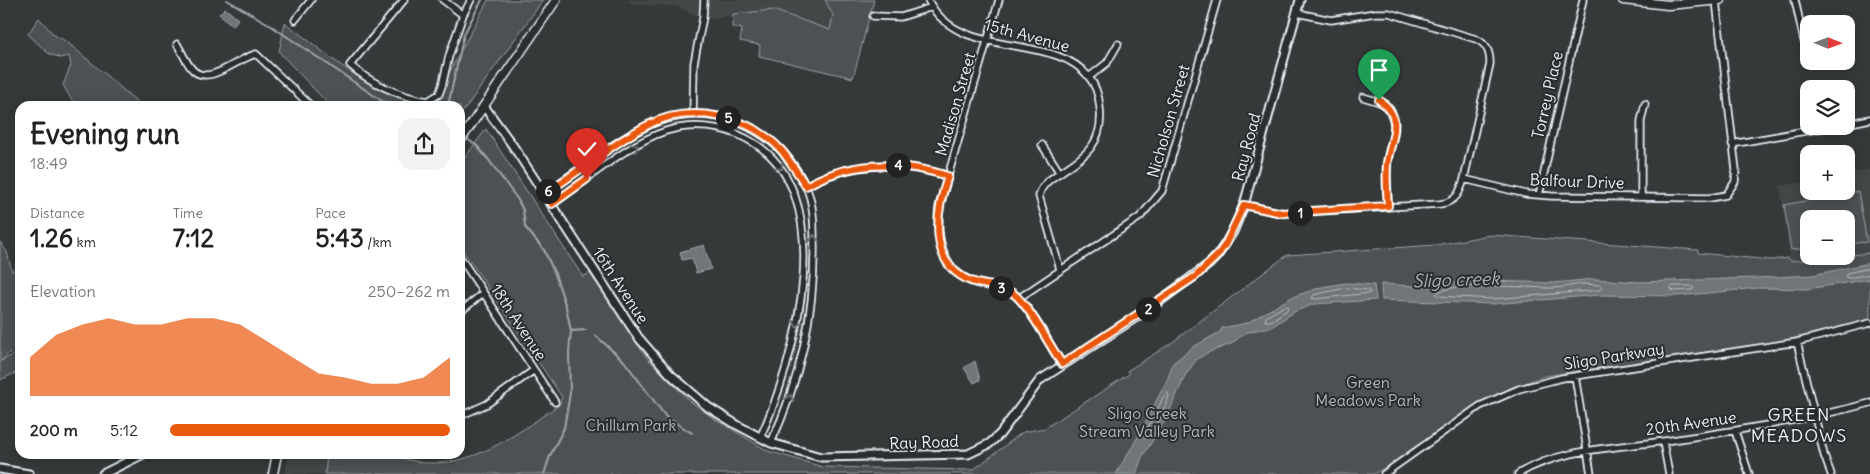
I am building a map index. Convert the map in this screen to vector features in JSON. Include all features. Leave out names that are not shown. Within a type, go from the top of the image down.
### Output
[{"type":"main road","points":[[465,134],[556,0]]},
{"type":"main road","points":[[1623,0],[1668,5],[1718,0]]},
{"type":"main road","points":[[273,474],[276,459]]},
{"type":"street","points":[[295,20],[311,0]]},
{"type":"street","points":[[404,0],[350,64],[366,77],[395,91],[415,99],[432,100],[442,86],[449,56],[463,15],[471,0]]},
{"type":"street","points":[[443,0],[463,15]]},
{"type":"street","points":[[693,115],[694,63],[703,17],[704,0]]},
{"type":"street","name":"15th Avenue","points":[[928,0],[938,15],[954,26],[987,42],[1057,55],[1079,66],[1089,77],[1099,99],[1100,122],[1098,131],[1085,155],[1042,188],[1039,196],[1060,269]]},
{"type":"street","name":"Madison Street","points":[[999,0],[938,207],[940,246],[945,258],[956,271],[969,280],[1004,288],[1019,298],[1062,364]]},
{"type":"street","name":"Nicholson Street","points":[[1019,298],[1140,217],[1162,191],[1217,0]]},
{"type":"street","name":"Ray Road","points":[[771,442],[803,453],[831,458],[968,454],[989,444],[1000,434],[1014,417],[1035,384],[1062,364],[1196,276],[1217,256],[1225,245],[1244,205],[1300,0]]},
{"type":"street","name":"Torrey Place","points":[[1539,195],[1583,0]]},
{"type":"street","name":"Balfour Drive","points":[[1464,179],[1539,195],[1710,198],[1726,194],[1733,187],[1736,176],[1718,0]]},
{"type":"street","points":[[1796,0],[1800,20]]},
{"type":"street","points":[[873,16],[902,17],[932,7]]},
{"type":"street","points":[[1244,205],[1282,213],[1448,202],[1460,193],[1464,179],[1490,64],[1489,52],[1484,44],[1389,13],[1375,13],[1331,20],[1297,13]]},
{"type":"street","points":[[177,44],[194,72],[207,76],[219,73],[245,57],[256,54],[306,101]]},
{"type":"street","points":[[1089,77],[1107,64],[1118,44]]},
{"type":"street","points":[[1363,97],[1384,103],[1395,126],[1387,168],[1388,206]]},
{"type":"street","points":[[1641,197],[1641,121],[1645,104]]},
{"type":"street","name":"16th Avenue","points":[[484,106],[552,204],[638,337],[658,360],[699,400],[760,438],[771,442]]},
{"type":"street","points":[[544,194],[646,126],[674,117],[693,115],[727,118],[760,133],[782,151],[806,186],[814,225],[814,261],[812,305],[798,375],[771,442]]},
{"type":"street","points":[[1855,122],[1870,119]]},
{"type":"street","points":[[552,204],[654,136],[682,127],[715,128],[736,134],[754,142],[781,168],[792,185],[799,203],[803,237],[802,286],[796,329],[786,370],[760,438]]},
{"type":"street","points":[[1732,144],[1800,132]]},
{"type":"street","points":[[1042,145],[1060,173]]},
{"type":"street","points":[[806,186],[833,173],[878,165],[909,166],[948,176]]},
{"type":"street","name":"18th Avenue","points":[[465,265],[555,402]]},
{"type":"street","points":[[465,308],[483,293]]},
{"type":"street","name":"Sligo Parkway","points":[[1384,474],[1480,406],[1528,386],[1575,376],[1797,342],[1870,323]]},
{"type":"street","points":[[1797,342],[1831,474]]},
{"type":"street","points":[[465,414],[487,404],[534,370]]},
{"type":"street","points":[[1575,376],[1590,474]]},
{"type":"street","name":"20th Avenue","points":[[1518,474],[1550,460],[1587,452],[1735,431],[1815,417],[1870,403]]},
{"type":"street","points":[[1735,431],[1749,474]]},
{"type":"street","points":[[1663,442],[1669,474]]},
{"type":"street","points":[[103,474],[133,459]]},
{"type":"street","points":[[0,469],[29,474]]},
{"type":"shaded area","points":[[627,0],[825,0],[833,15],[830,31],[773,10],[710,18],[695,15],[677,6],[633,5]]},
{"type":"shaded area","points":[[1870,169],[1870,253],[1855,255],[1855,210],[1800,210],[1800,260],[1790,261],[1780,186],[1800,183],[1800,200],[1855,200],[1855,172]]},
{"type":"shaded area","points":[[288,459],[329,459],[338,474],[285,474]]},
{"type":"green space","points":[[488,0],[543,0],[465,109],[465,101],[440,101],[448,75]]},
{"type":"green space","points":[[825,0],[874,0],[853,78],[759,56],[760,45],[740,41],[742,29],[732,27],[733,14],[773,10],[830,30],[833,15]]},
{"type":"green space","points":[[39,18],[54,35],[67,42],[136,101],[72,101],[63,85],[71,65],[69,56],[60,58],[48,53],[28,34]]},
{"type":"green space","points":[[285,23],[355,75],[392,95],[410,101],[325,101],[279,52]]},
{"type":"green space","points":[[486,129],[583,277],[590,273],[647,358],[690,401],[713,418],[768,451],[823,467],[973,470],[1023,432],[1045,428],[1129,374],[1127,371],[1170,344],[1287,255],[1436,245],[1490,235],[1698,250],[1698,253],[1771,260],[1788,258],[1791,261],[1800,260],[1800,265],[1855,265],[1855,255],[1870,253],[1870,319],[1787,340],[1545,376],[1510,389],[1465,413],[1421,446],[1419,444],[1395,461],[1397,463],[1389,469],[1387,466],[1374,474],[325,474],[326,459],[406,459],[433,463],[465,459],[484,452],[515,435],[559,405],[562,397],[465,253],[465,158]]},
{"type":"green space","points":[[1858,191],[1867,242],[1855,243],[1855,210],[1800,210],[1800,249],[1791,250],[1784,205],[1810,200],[1855,200],[1855,192]]},
{"type":"green space","points":[[0,242],[7,252],[12,272],[15,268],[15,347],[1,361],[15,354],[15,373],[0,380]]},
{"type":"water","points":[[225,8],[238,19],[233,26],[219,14]]},
{"type":"water","points":[[704,245],[711,269],[696,273],[692,258],[682,260],[680,252]]},
{"type":"water","points":[[1870,263],[1870,279],[1807,289],[1758,288],[1678,296],[1600,295],[1493,304],[1382,300],[1381,284],[1435,287],[1447,283],[1492,281],[1554,283],[1594,279],[1640,282],[1756,278],[1813,275]]},
{"type":"water","points":[[1346,283],[1374,285],[1376,300],[1314,304],[1294,312],[1273,326],[1245,333],[1231,344],[1207,353],[1196,360],[1185,376],[1165,421],[1142,457],[1136,474],[1116,474],[1139,435],[1168,378],[1173,363],[1193,347],[1220,332],[1222,328],[1247,323],[1292,297],[1322,287]]},
{"type":"water","points":[[975,361],[980,380],[974,383],[964,368]]},
{"type":"waterway","points":[[227,0],[267,23],[382,101]]},
{"type":"waterway","points":[[449,101],[464,34],[482,0]]},
{"type":"waterway","points":[[465,138],[476,145],[488,159],[518,200],[523,210],[525,227],[544,250],[555,274],[566,307],[571,331],[569,352],[570,393],[564,428],[550,456],[544,474]]},
{"type":"waterway","points":[[571,331],[586,330]]},
{"type":"waterway","points":[[595,335],[624,361],[666,417],[692,433]]},
{"type":"district","name":"GREEN MEADOWS","points":[[1799,425]]},
{"type":"route","points":[[587,179],[552,204],[544,194],[646,126],[674,117],[693,115],[714,115],[727,118],[760,133],[782,151],[806,186],[833,173],[862,166],[909,166],[948,176],[938,207],[939,241],[945,258],[956,271],[969,280],[979,284],[1004,288],[1019,298],[1062,364],[1196,276],[1217,256],[1225,245],[1233,232],[1244,205],[1264,211],[1282,213],[1388,206],[1388,155],[1394,142],[1396,131],[1388,108],[1379,100]]},
{"type":"water label","name":"Sligo creek","points":[[1456,280]]},
{"type":"park label","name":"Green Meadows Park","points":[[1368,391]]},
{"type":"park label","name":"Sligo Creek Stream Valley Park","points":[[1147,422]]},
{"type":"park label","name":"Chillum Park","points":[[631,425]]}]
